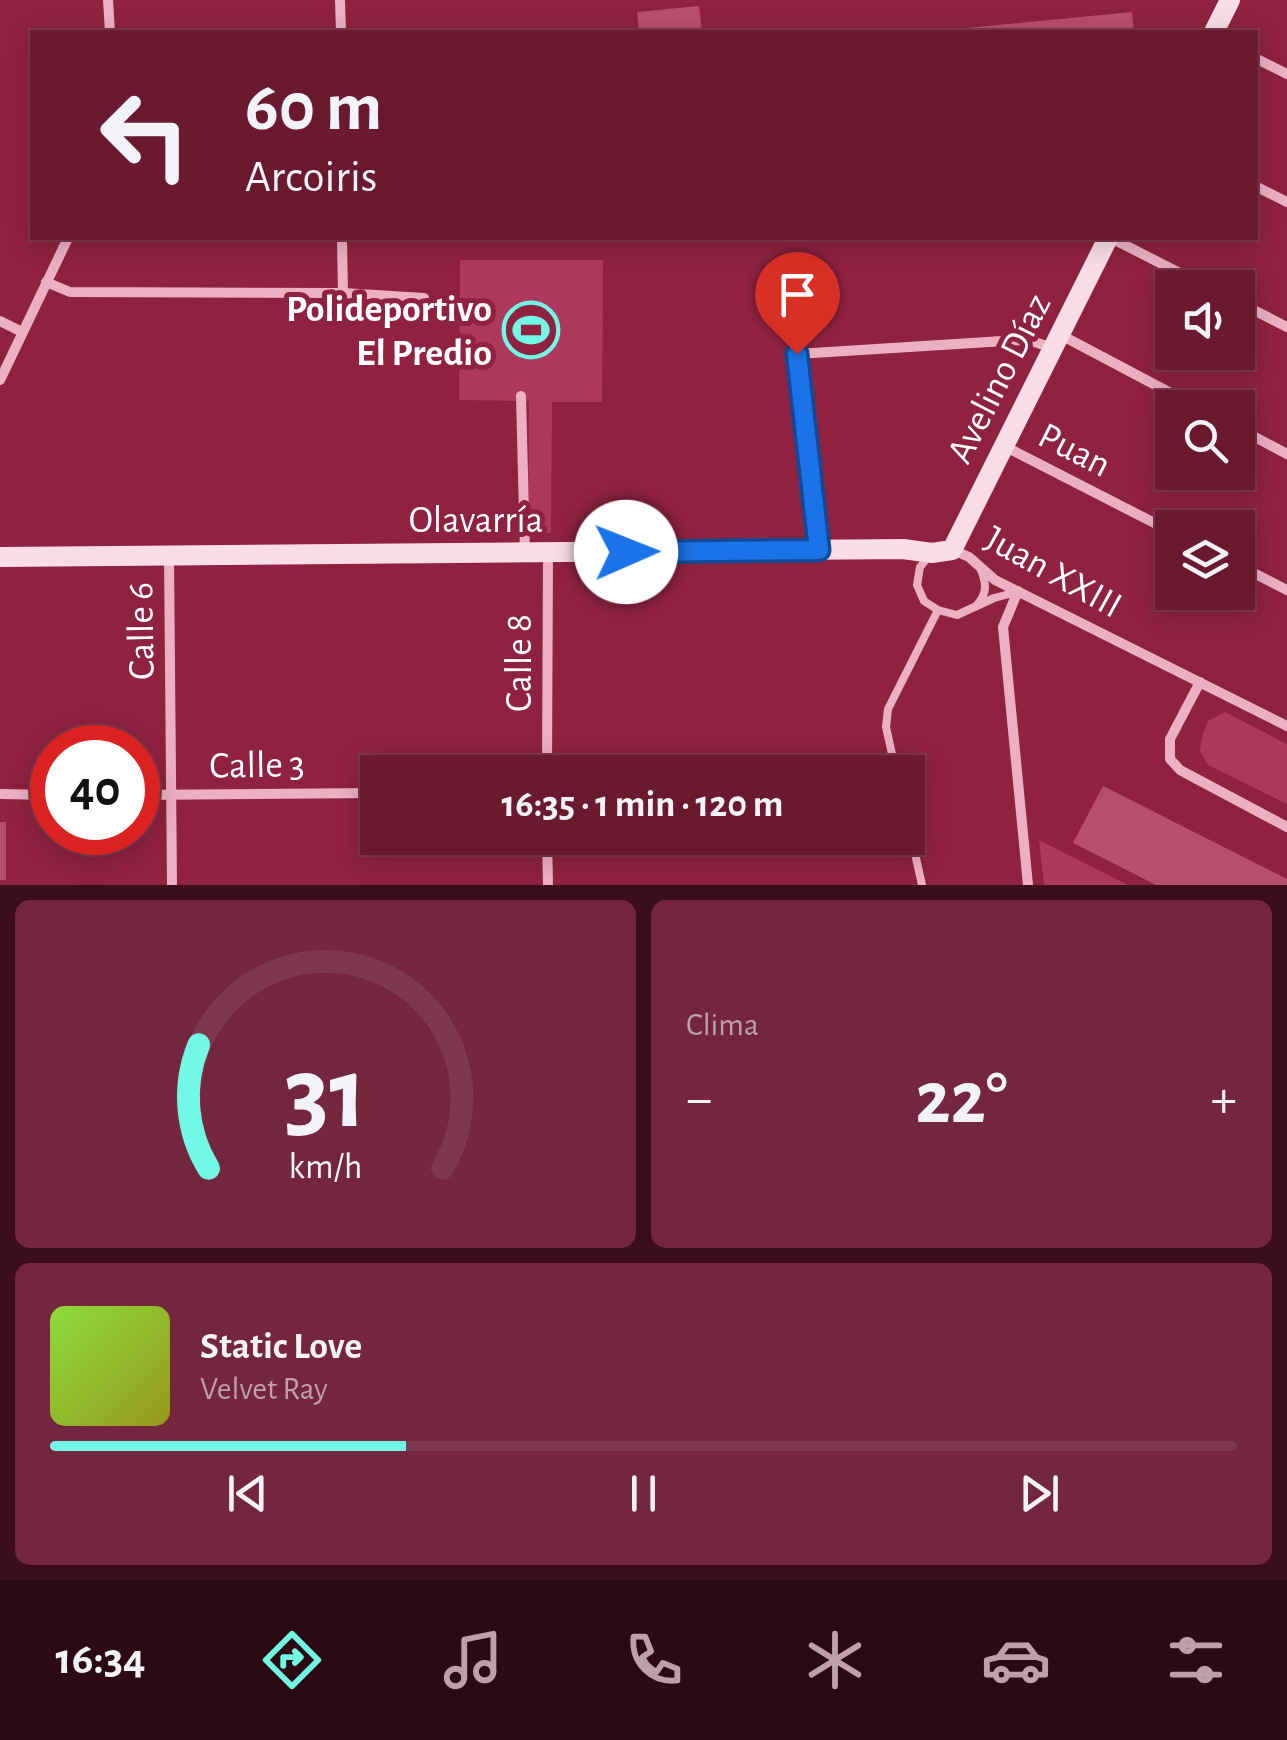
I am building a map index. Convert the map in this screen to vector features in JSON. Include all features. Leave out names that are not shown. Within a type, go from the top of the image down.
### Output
[{"type":"street","points":[[340,0],[340,30]]},
{"type":"street","points":[[1215,30],[1230,0]]},
{"type":"street","points":[[108,2],[110,30]]},
{"type":"street","points":[[1258,60],[1287,74]]},
{"type":"street","points":[[1258,188],[1287,202]]},
{"type":"street","points":[[0,380],[67,240]]},
{"type":"street","points":[[342,240],[342,294]]},
{"type":"street","name":"Avelino Díaz","points":[[942,551],[1003,446],[1109,240]]},
{"type":"street","points":[[1114,240],[1173,270]]},
{"type":"street","points":[[46,282],[70,292],[424,298]]},
{"type":"street","points":[[786,288],[819,550]]},
{"type":"street","points":[[1255,311],[1287,327]]},
{"type":"street","points":[[0,321],[22,332]]},
{"type":"street","points":[[797,354],[1055,341],[1160,390]]},
{"type":"street","points":[[521,396],[525,554]]},
{"type":"street","points":[[1255,437],[1287,454]]},
{"type":"street","name":"Puan","points":[[1003,446],[1155,523]]},
{"type":"street","name":"Olavarría","points":[[0,557],[942,551]]},
{"type":"street","name":"Juan XXIII","points":[[942,551],[969,558],[995,580],[1287,726]]},
{"type":"street","name":"Calle 8","points":[[547,755],[548,554]]},
{"type":"street","name":"Calle 6","points":[[169,556],[172,885]]},
{"type":"street","points":[[1255,574],[1287,590]]},
{"type":"street","points":[[1018,591],[1003,627],[1028,885]]},
{"type":"street","points":[[1200,682],[1170,739],[1170,759],[1180,770],[1287,827]]},
{"type":"street","name":"Calle 3","points":[[160,795],[360,793]]},
{"type":"street","points":[[0,794],[30,795]]},
{"type":"street","points":[[547,855],[548,885]]},
{"type":"lane","points":[[942,551],[920,567],[917,585],[924,601],[938,610],[957,615],[1018,591]]},
{"type":"lane","points":[[972,609],[983,598],[986,584],[981,570]]},
{"type":"lane","points":[[892,755],[886,727],[888,709],[938,610]]},
{"type":"lane","points":[[915,855],[922,885]]},
{"type":"shaded area","name":"Polideportivo El Predio","points":[[460,260],[603,260],[602,402],[552,402],[551,533],[528,533],[529,401],[459,400]]},
{"type":"shaded area","points":[[1225,712],[1287,744],[1287,804],[1208,765],[1200,751],[1202,736],[1208,721]]},
{"type":"shaded area","points":[[1039,840],[1128,885],[1044,885]]},
{"type":"building","points":[[699,6],[702,30],[639,30],[637,12]]},
{"type":"building","points":[[1132,12],[1134,30],[956,30]]},
{"type":"building","points":[[1103,786],[1287,879],[1287,885],[1156,885],[1073,843]]},
{"type":"building","points":[[0,822],[6,822],[6,880],[0,880]]},
{"type":"place","name":"Polideportivo El Predio","points":[[531,330]]},
{"type":"route","points":[[626,552],[819,550],[797,354]]}]
